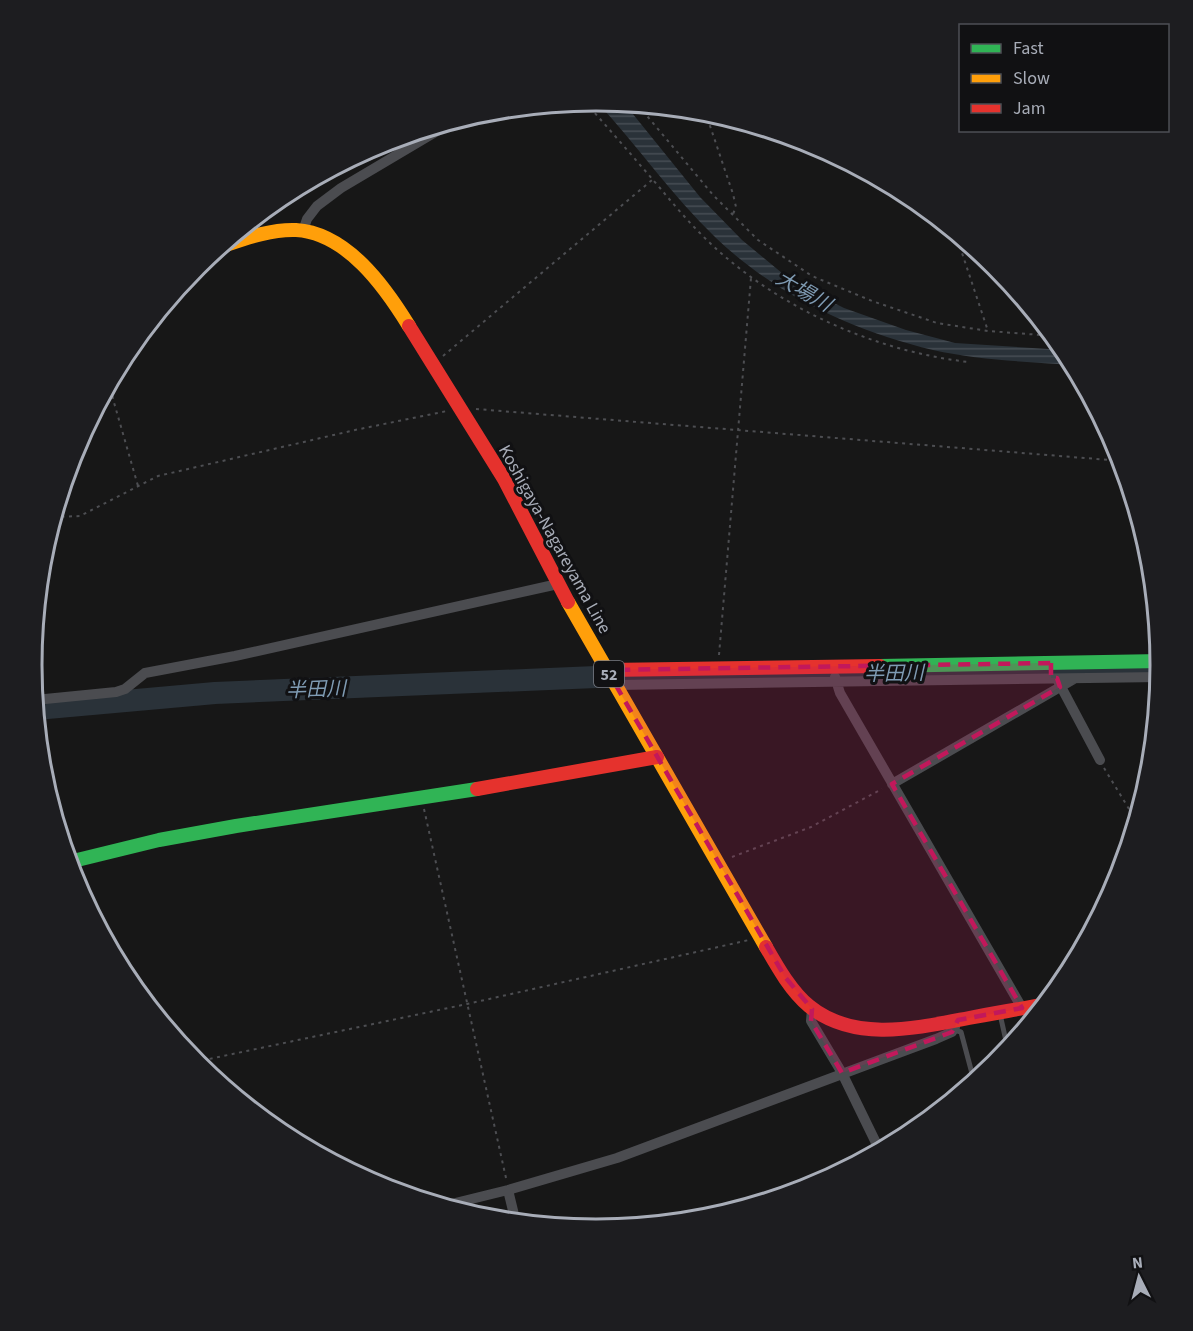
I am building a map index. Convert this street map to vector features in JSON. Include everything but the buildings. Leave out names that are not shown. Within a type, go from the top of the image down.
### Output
[{"type":"main road","name":"Koshigaya-Nagareyama Line","points":[[240,242],[279,231],[303,231],[331,241],[363,267],[396,305],[504,479],[558,584],[760,936],[792,989],[812,1009],[849,1026],[868,1029],[953,1025],[1000,1012],[1033,1006]]},
{"type":"main road","points":[[607,670],[719,667],[835,673],[1054,675],[1151,662]]},
{"type":"main road","points":[[77,860],[159,840],[214,830],[657,757]]},
{"type":"street","points":[[303,231],[307,219],[317,206],[341,188],[426,138]]},
{"type":"street","points":[[43,699],[116,692],[125,689],[145,673],[235,656],[558,584]]},
{"type":"street","points":[[616,685],[835,673],[840,693],[1022,1008]]},
{"type":"street","points":[[1054,675],[1100,760]]},
{"type":"street","points":[[892,784],[1054,675],[1151,677]]},
{"type":"street","points":[[812,1009],[811,1021],[842,1073],[877,1144]]},
{"type":"street","points":[[458,1202],[617,1158],[842,1073],[902,1053],[952,1032],[953,1025]]},
{"type":"street","points":[[508,1190],[514,1213]]},
{"type":"lane","points":[[1000,1012],[1006,1039]]},
{"type":"lane","points":[[953,1025],[961,1032],[972,1073]]},
{"type":"path","points":[[593,111],[694,228],[751,278],[844,330],[893,347],[936,358],[968,362]]},
{"type":"path","points":[[645,113],[713,195],[758,240],[812,276],[872,301],[937,323],[988,331],[1041,335]]},
{"type":"path","points":[[709,123],[733,194],[736,207],[733,214]]},
{"type":"path","points":[[434,364],[653,180]]},
{"type":"path","points":[[960,247],[988,331]]},
{"type":"path","points":[[719,667],[751,278]]},
{"type":"path","points":[[113,395],[138,486]]},
{"type":"path","points":[[63,517],[80,516],[158,476],[175,471],[461,408],[1112,460]]},
{"type":"path","points":[[1100,760],[1131,812]]},
{"type":"path","points":[[718,863],[811,827],[892,784]]},
{"type":"path","points":[[421,797],[508,1190]]},
{"type":"path","points":[[206,1060],[467,1004],[747,941],[760,936]]},
{"type":"highlighted area","points":[[1051,663],[1051,678],[1057,678],[1060,687],[892,784],[1022,1008],[958,1020],[952,1032],[842,1073],[811,1021],[812,1009],[785,977],[607,670]]},
{"type":"water","name":"大場川","points":[[605,111],[631,112],[700,197],[742,240],[794,283],[844,308],[906,330],[955,343],[1052,349],[1063,364],[1021,362],[933,350],[874,332],[817,308],[764,277],[716,238],[684,205]]},
{"type":"waterway","name":"半田川","points":[[628,676],[1151,669]]},
{"type":"waterway","name":"半田川","points":[[44,708],[215,693],[596,677]]},
{"type":"traffic: fast","points":[[880,666],[1151,661]]},
{"type":"traffic: fast","points":[[77,860],[159,840],[236,826],[477,789]]},
{"type":"traffic: slow","points":[[242,240],[277,231],[296,230],[315,233],[332,241],[363,264],[409,326]]},
{"type":"traffic: slow","points":[[568,602],[766,947]]},
{"type":"traffic: jam","points":[[409,326],[504,479],[568,602]]},
{"type":"traffic: jam","points":[[607,670],[880,666]]},
{"type":"traffic: jam","points":[[477,789],[657,757]]},
{"type":"traffic: jam","points":[[766,947],[785,979],[802,1000],[827,1018],[846,1025],[886,1030],[928,1026],[1033,1006]]}]
